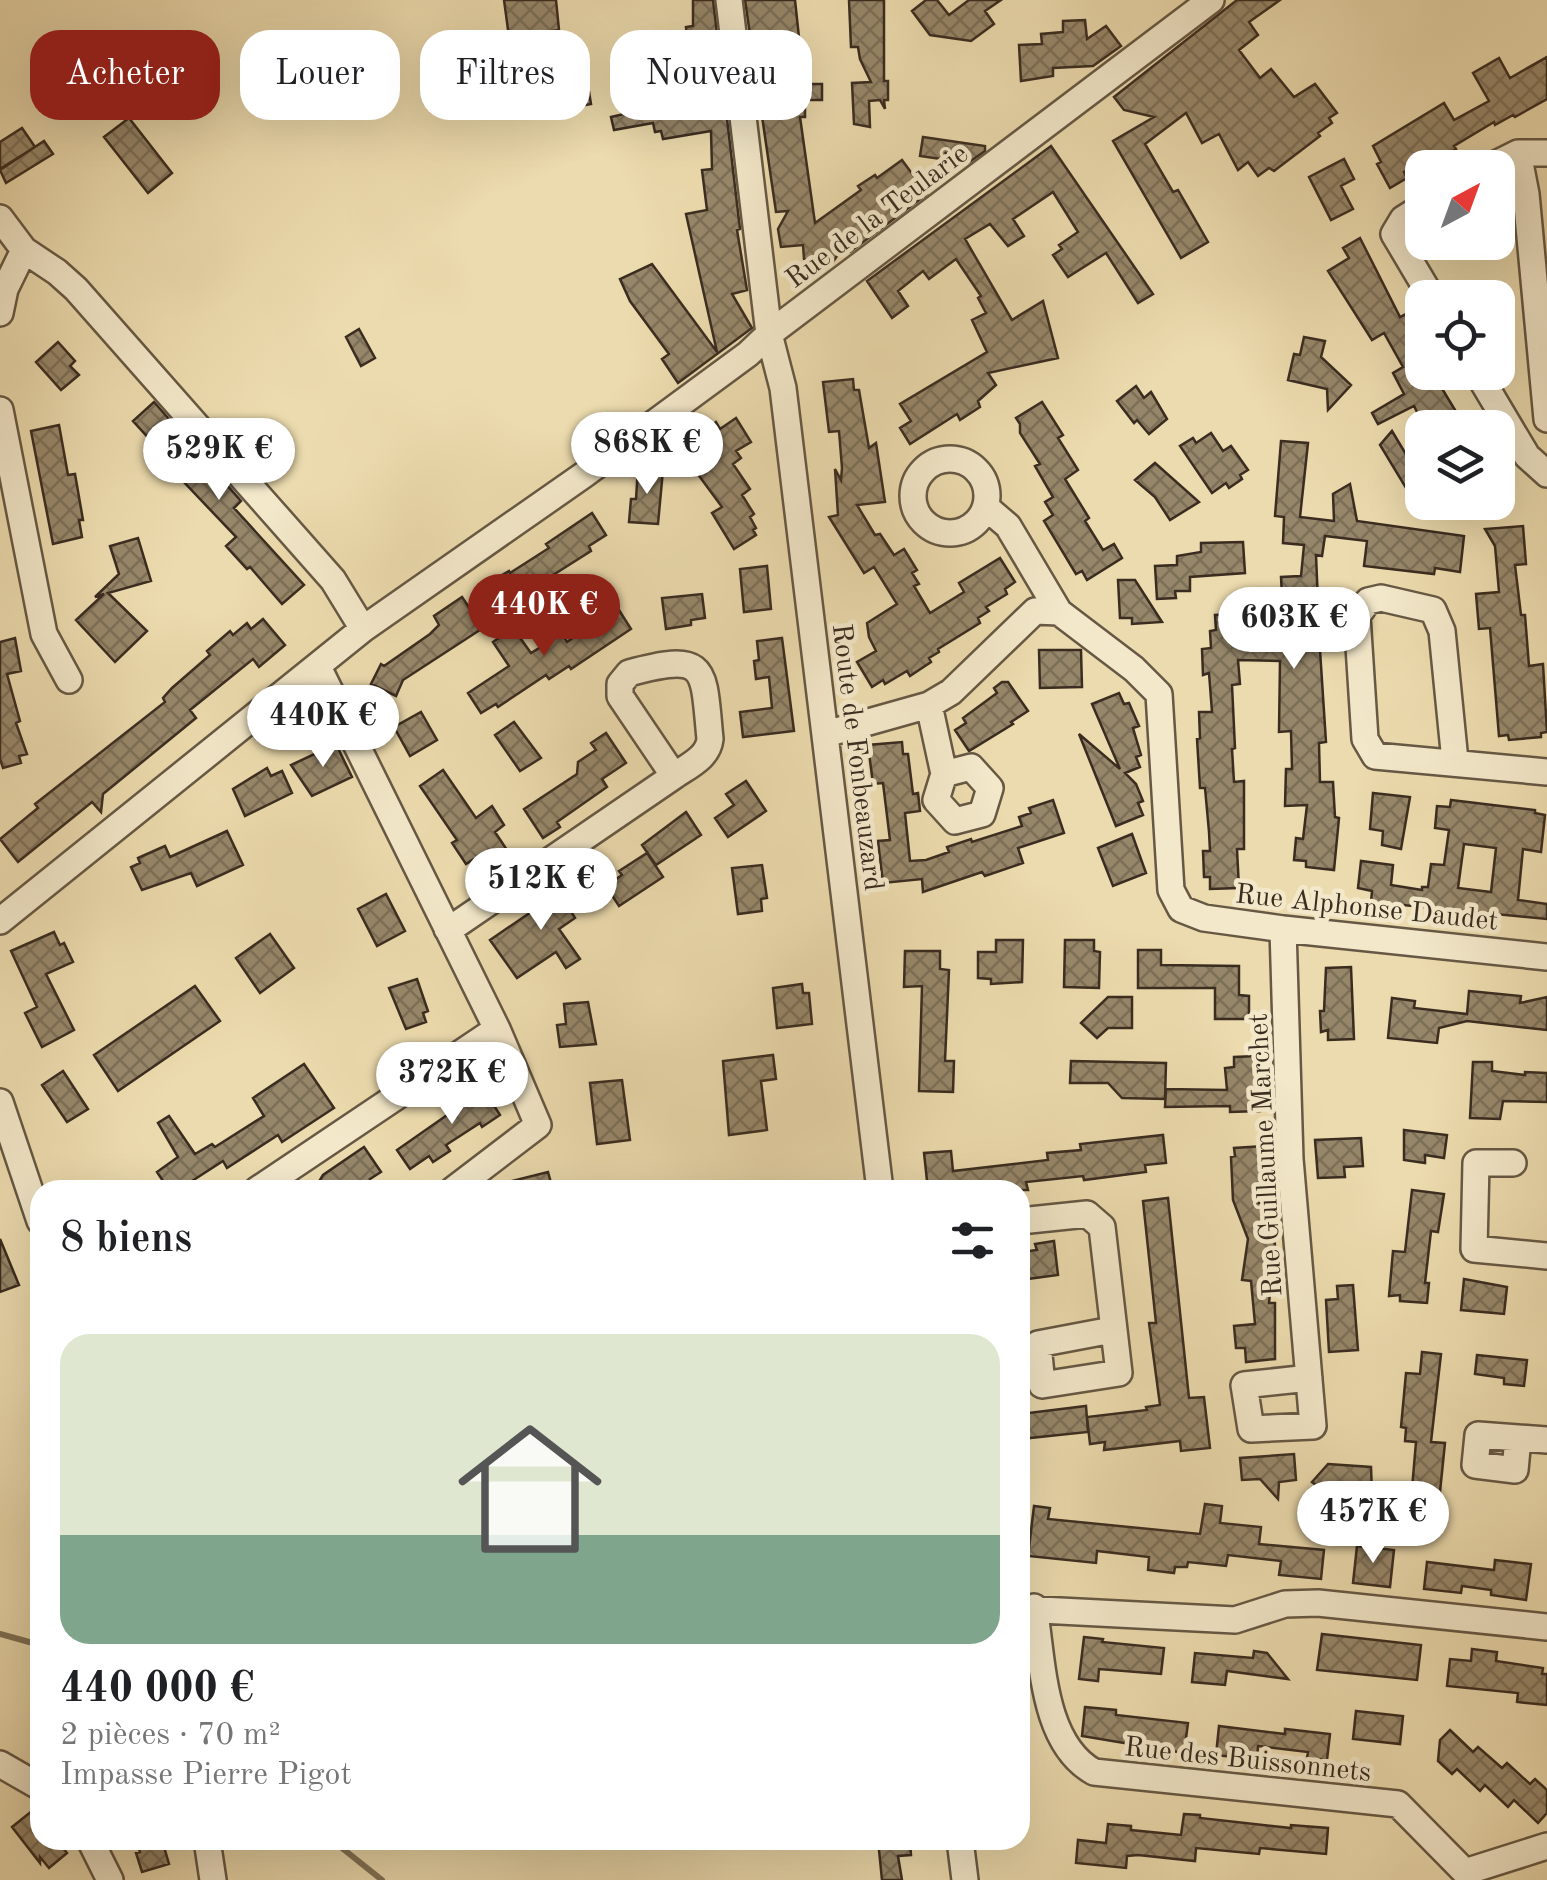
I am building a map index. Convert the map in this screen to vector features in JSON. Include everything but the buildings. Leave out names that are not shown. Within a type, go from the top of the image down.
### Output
[{"type":"street","name":"Route de Fonbeauzard","points":[[729,0],[769,334],[783,388],[879,1180]]},
{"type":"street","name":"Rue de la Teularie","points":[[0,922],[362,628],[585,474],[748,354],[769,334],[1211,0]]},
{"type":"street","points":[[1518,153],[1526,194],[1547,419]]},
{"type":"street","points":[[1515,154],[1547,153]]},
{"type":"street","points":[[1405,217],[1394,234],[1405,253]]},
{"type":"street","points":[[0,218],[24,250],[76,289],[333,580],[362,628]]},
{"type":"street","points":[[0,313],[4,289],[24,250]]},
{"type":"street","points":[[1488,390],[1527,456],[1547,474]]},
{"type":"street","points":[[0,410],[44,634],[69,680]]},
{"type":"street","points":[[987,508],[1008,526],[1059,612]]},
{"type":"street","points":[[1455,761],[1442,631],[1433,610],[1382,598],[1368,600],[1356,616],[1365,739],[1376,756],[1547,772]]},
{"type":"street","points":[[826,734],[930,705],[951,692],[1035,611],[1059,612]]},
{"type":"street","name":"Rue Alphonse Daudet","points":[[1059,612],[1134,669],[1158,694],[1171,890],[1181,910],[1204,918],[1282,929],[1547,957]]},
{"type":"street","points":[[447,928],[674,776],[702,757],[710,739],[704,680],[684,662],[629,673],[620,684],[620,696],[674,776]]},
{"type":"street","points":[[316,669],[497,1029],[538,1125],[466,1180]]},
{"type":"street","points":[[930,705],[944,774]]},
{"type":"street","name":"Rue Guillaume Marchet","points":[[1282,929],[1290,1159],[1308,1378]]},
{"type":"street","points":[[271,1180],[497,1029]]},
{"type":"street","points":[[0,1102],[30,1191]]},
{"type":"street","points":[[1513,1163],[1476,1163],[1474,1248],[1547,1256]]},
{"type":"street","points":[[1030,1220],[1086,1214],[1102,1228],[1112,1330]]},
{"type":"street","points":[[1518,1438],[1547,1440]]},
{"type":"street","points":[[1030,1606],[1235,1620],[1285,1604],[1318,1603],[1547,1627]]},
{"type":"street","name":"Rue des Buissonnets","points":[[1030,1630],[1054,1726],[1065,1748],[1085,1767],[1094,1772],[1398,1804],[1464,1876]]},
{"type":"street","points":[[0,1764],[30,1781]]},
{"type":"street","points":[[1464,1876],[1547,1846]]},
{"type":"street","points":[[95,1850],[110,1880]]},
{"type":"street","points":[[208,1850],[213,1880]]},
{"type":"street","points":[[961,1850],[965,1880]]},
{"type":"waterway","points":[[0,1634],[30,1642]]},
{"type":"waterway","points":[[344,1850],[382,1880]]}]
